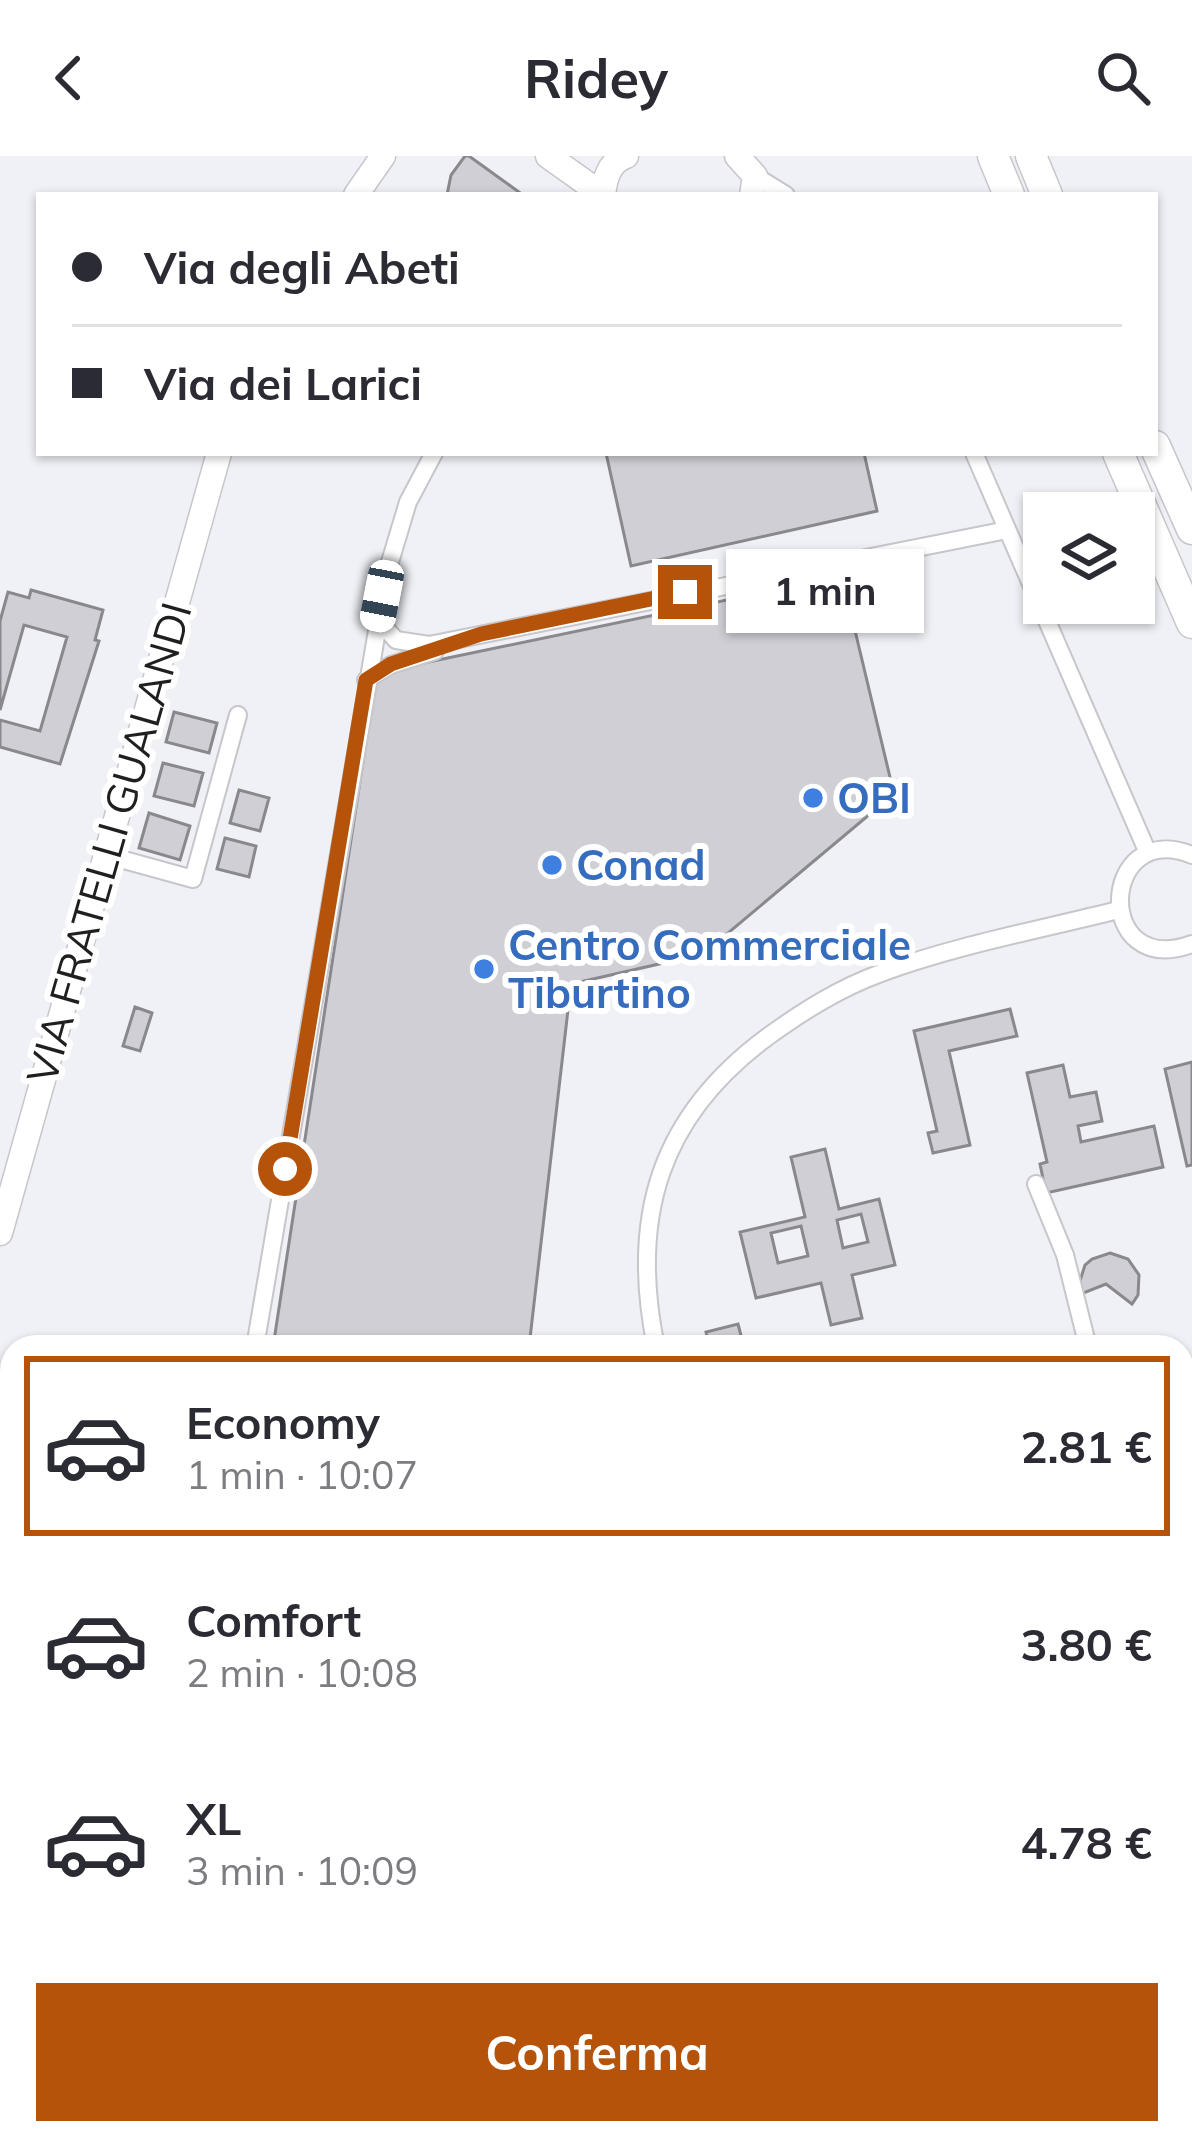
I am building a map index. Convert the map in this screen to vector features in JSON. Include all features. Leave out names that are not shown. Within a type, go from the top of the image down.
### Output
[{"type":"highway","points":[[992,156],[1008,192]]},
{"type":"highway","points":[[1031,156],[1046,192]]},
{"type":"highway","points":[[1158,453],[1192,529]]},
{"type":"highway","points":[[1119,456],[1192,623]]},
{"type":"street","points":[[358,192],[383,156]]},
{"type":"street","points":[[548,156],[576,183]]},
{"type":"street","points":[[603,192],[605,178],[616,160],[626,156]]},
{"type":"street","points":[[736,156],[751,167],[753,186]]},
{"type":"street","name":"VIA FRATELLI GUALANDI","points":[[0,1233],[218,456]]},
{"type":"street","points":[[257,1335],[374,637],[396,537],[432,456]]},
{"type":"street","points":[[975,456],[1148,853]]},
{"type":"street","points":[[374,637],[388,633],[407,645],[429,645],[1007,530]]},
{"type":"street","points":[[366,680],[391,664],[481,634]]},
{"type":"street","points":[[374,637],[384,652],[412,658]]},
{"type":"street","points":[[106,855],[193,879],[238,716]]},
{"type":"street","points":[[1192,855],[1175,850],[1148,853],[1123,877],[1118,910],[1133,937],[1160,950],[1192,957]]},
{"type":"street","points":[[655,1335],[646,1259],[651,1203],[674,1140],[729,1068],[794,1018],[856,983],[942,953],[1118,910]]},
{"type":"street","points":[[1160,950],[1192,944]]},
{"type":"street","points":[[1036,1184],[1065,1256],[1085,1335]]},
{"type":"building","points":[[469,156],[519,192],[448,192],[451,175]]},
{"type":"building","points":[[607,456],[865,456],[877,511],[631,566]]},
{"type":"building","name":"Centro Commerciale Tiburtino","points":[[842,576],[894,794],[703,954],[571,984],[530,1335],[275,1335],[375,684],[395,669]]},
{"type":"building","points":[[31,590],[103,610],[95,640],[99,641],[60,764],[0,747],[0,720],[40,731],[67,637],[24,625],[0,710],[0,621],[8,592],[29,598]]},
{"type":"building","points":[[174,712],[217,723],[209,753],[166,742]]},
{"type":"building","points":[[163,763],[203,773],[194,806],[154,796]]},
{"type":"building","points":[[239,790],[269,798],[260,831],[230,823]]},
{"type":"building","points":[[149,813],[190,826],[180,860],[139,848]]},
{"type":"building","points":[[225,838],[256,846],[249,877],[217,869]]},
{"type":"building","points":[[135,1007],[152,1013],[140,1051],[123,1046]]},
{"type":"building","points":[[1010,1009],[1017,1036],[949,1051],[970,1145],[933,1153],[928,1133],[937,1131],[914,1031]]},
{"type":"building","points":[[1192,1062],[1192,1165],[1187,1166],[1165,1069]]},
{"type":"building","points":[[1063,1065],[1070,1097],[1096,1092],[1102,1121],[1078,1126],[1081,1142],[1154,1126],[1163,1167],[1046,1193],[1040,1164],[1047,1162],[1027,1073]]},
{"type":"building","points":[[825,1149],[839,1209],[879,1199],[895,1265],[852,1275],[862,1318],[831,1325],[821,1283],[756,1298],[740,1232],[805,1217],[791,1157]],"holes":[[[861,1214],[868,1242],[843,1248],[837,1220]],[[801,1226],[808,1256],[778,1263],[771,1233]]]},
{"type":"building","points":[[1110,1253],[1128,1259],[1139,1275],[1138,1295],[1132,1304],[1106,1284],[1081,1294],[1085,1265]]},
{"type":"building","points":[[738,1324],[741,1335],[707,1335]]},
{"type":"place","name":"OBI","points":[[813,798]]},
{"type":"place","name":"Conad","points":[[552,865]]},
{"type":"place","name":"Centro Commerciale Tiburtino","points":[[484,969]]},
{"type":"route","points":[[285,1169],[366,680],[391,664],[481,634],[685,592]]}]
